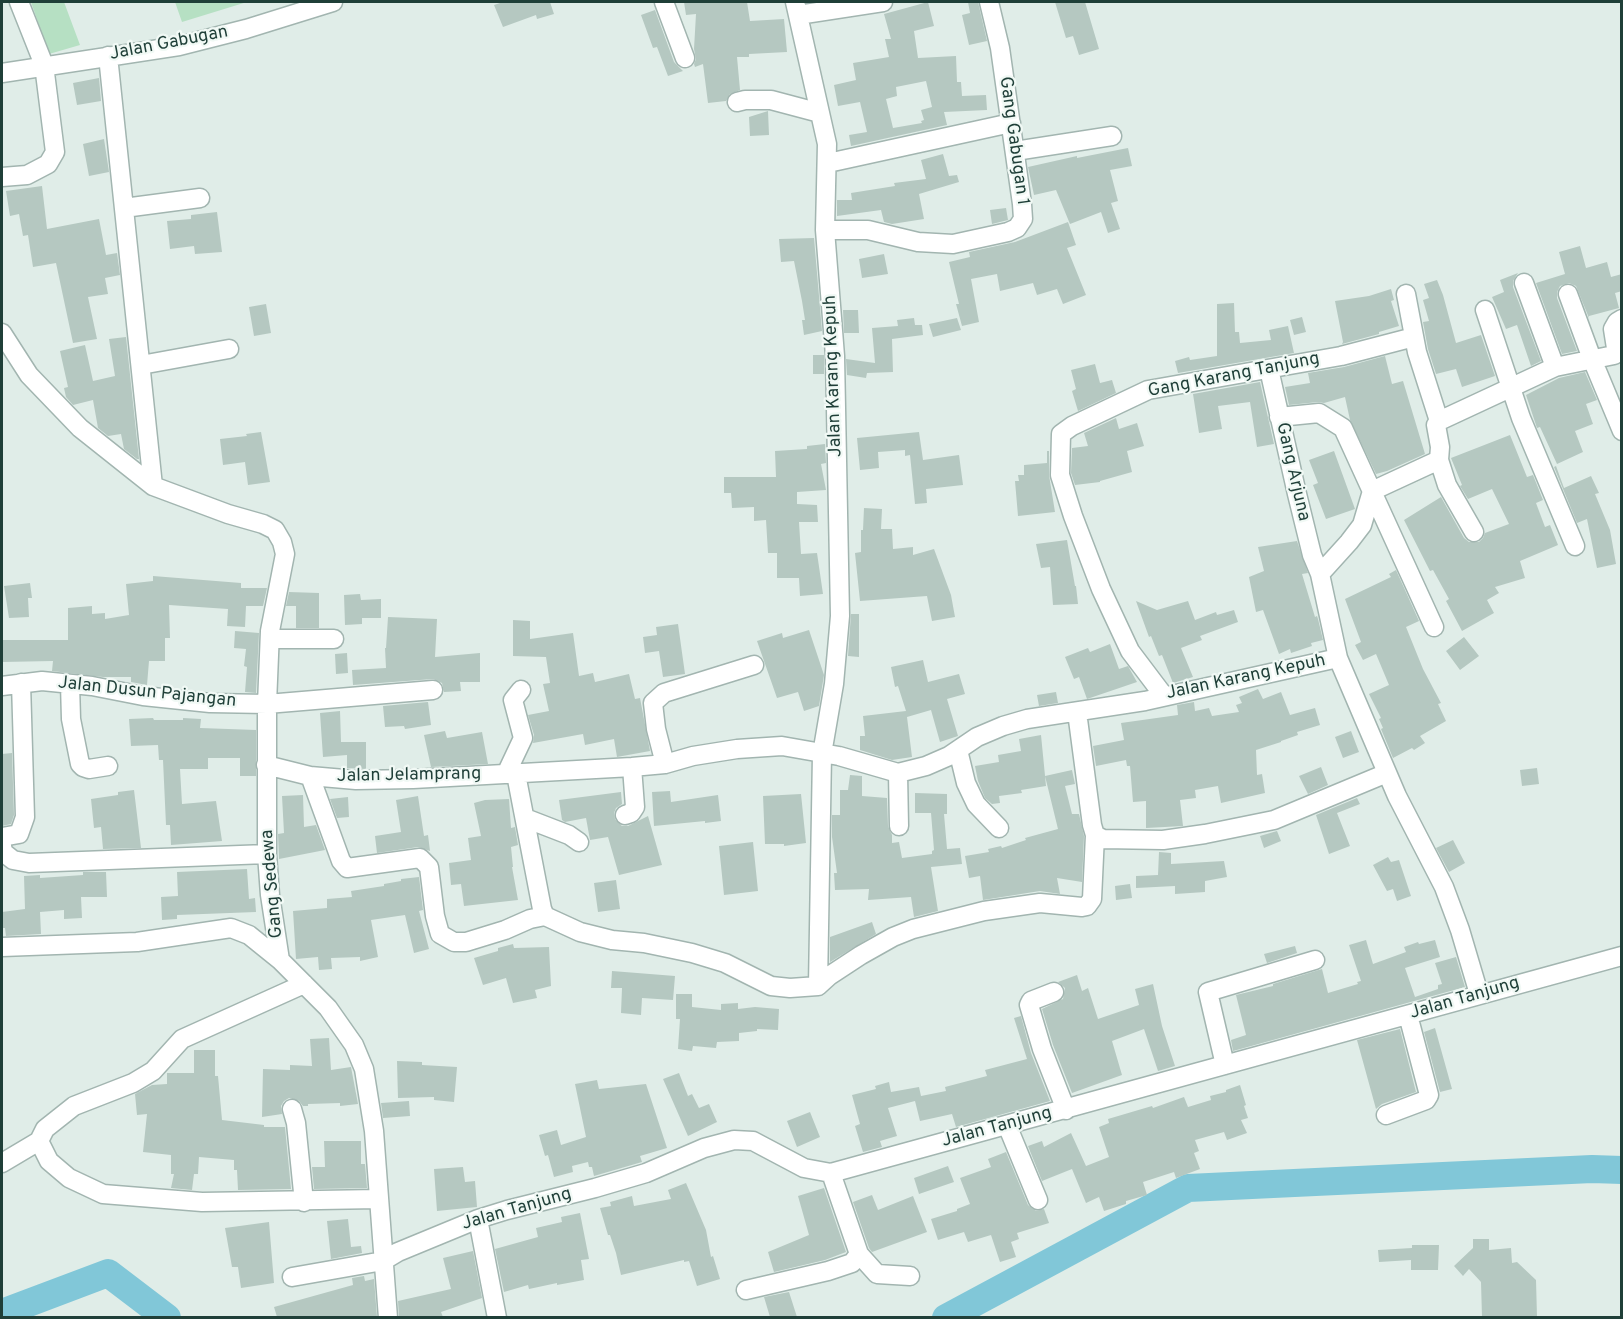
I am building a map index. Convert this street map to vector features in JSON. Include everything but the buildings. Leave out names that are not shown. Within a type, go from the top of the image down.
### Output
[{"type":"street","points":[[2,177],[27,175],[48,164],[55,152],[44,65],[19,2]]},
{"type":"street","name":"Jalan Gabugan","points":[[2,73],[178,46],[246,29],[333,2]]},
{"type":"street","points":[[664,2],[685,58]]},
{"type":"street","points":[[797,8],[884,2]]},
{"type":"street","name":"Gang Gabugan 1","points":[[825,230],[868,230],[918,242],[953,244],[1017,228],[1023,219],[1016,151],[1000,48],[989,2]]},
{"type":"street","name":"Jalan Karang Kepuh","points":[[797,8],[827,144],[825,230],[836,356],[840,616],[834,684],[822,754]]},
{"type":"street","points":[[108,56],[153,486]]},
{"type":"street","points":[[737,102],[771,100],[820,113]]},
{"type":"street","points":[[828,163],[1011,123]]},
{"type":"street","points":[[1016,151],[1112,136]]},
{"type":"street","points":[[124,208],[200,198]]},
{"type":"street","points":[[1524,283],[1556,367]]},
{"type":"street","points":[[1406,294],[1425,382],[1439,421]]},
{"type":"street","points":[[1568,294],[1622,431]]},
{"type":"street","points":[[1485,310],[1521,418],[1575,546]]},
{"type":"street","points":[[1474,532],[1448,485],[1439,460],[1440,447],[1436,425],[1439,421],[1556,367],[1614,355],[1616,348],[1614,329],[1617,322],[1622,319]]},
{"type":"street","points":[[2,333],[29,375],[80,428],[153,486],[228,514],[264,524],[275,530],[282,542],[285,554],[270,639],[266,765]]},
{"type":"street","name":"Gang Karang Tanjung","points":[[1164,696],[1130,651],[1101,589],[1072,516],[1060,475],[1061,434],[1072,426],[1148,390],[1341,356],[1414,337]]},
{"type":"street","points":[[141,365],[229,349]]},
{"type":"street","name":"Gang Arjuna","points":[[1269,369],[1312,555],[1320,574]]},
{"type":"street","points":[[1279,417],[1319,413],[1343,428],[1434,627]]},
{"type":"street","points":[[1320,574],[1362,525],[1372,491],[1439,460]]},
{"type":"street","name":"Jalan Karang Kepuh","points":[[511,774],[665,764],[693,756],[782,746],[898,773],[926,766],[949,756],[977,737],[1027,719],[1164,696],[1338,658],[1320,574]]},
{"type":"street","points":[[270,639],[334,639]]},
{"type":"street","points":[[1338,658],[1387,773],[1444,887],[1460,930],[1479,994]]},
{"type":"street","points":[[665,764],[656,729],[653,703],[664,693],[754,665]]},
{"type":"street","name":"Jalan Dusun Pajangan","points":[[2,687],[42,681],[210,703],[267,704],[433,690]]},
{"type":"street","points":[[2,837],[19,834],[25,816],[21,684]]},
{"type":"street","points":[[70,684],[71,719],[80,764],[89,769],[108,766]]},
{"type":"street","points":[[521,690],[513,700],[523,738],[511,774],[525,818],[545,916]]},
{"type":"street","points":[[310,776],[341,861],[347,868],[420,858],[429,867],[435,916],[440,934],[454,942],[466,942],[505,930],[530,919],[545,916],[590,935],[644,943],[725,963],[771,986],[790,988],[818,986],[829,976],[861,956],[893,937],[913,929],[984,911],[1040,903],[1082,908],[1088,906],[1092,899],[1095,836],[1077,712]]},
{"type":"street","points":[[958,750],[966,783],[976,804],[999,828]]},
{"type":"street","points":[[818,986],[822,754]]},
{"type":"street","name":"Jalan Jelamprang","points":[[266,765],[310,776],[356,780],[511,774]]},
{"type":"street","name":"Gang Sedewa","points":[[266,765],[267,854],[270,895],[280,960],[328,1008],[354,1046],[364,1069],[374,1131],[388,1317]]},
{"type":"street","points":[[625,815],[631,813],[635,807],[632,767]]},
{"type":"street","points":[[898,773],[899,826]]},
{"type":"street","points":[[1095,836],[1103,839],[1163,840],[1274,820],[1387,773]]},
{"type":"street","points":[[525,818],[569,835],[579,842]]},
{"type":"street","points":[[2,846],[3,852],[13,860],[29,863],[267,854]]},
{"type":"street","points":[[2,947],[137,942],[231,928],[249,935],[280,960]]},
{"type":"street","name":"Jalan Tanjung","points":[[292,1277],[383,1261],[398,1252],[478,1219],[636,1176],[704,1148],[734,1140],[753,1141],[804,1168],[831,1173],[1622,956]]},
{"type":"street","points":[[1225,1065],[1208,992],[1315,960]]},
{"type":"street","points":[[2,1163],[39,1141],[45,1129],[74,1106],[134,1083],[153,1071],[182,1039],[304,984]]},
{"type":"street","points":[[1054,992],[1031,1001],[1029,1005],[1042,1049],[1065,1110]]},
{"type":"street","points":[[1386,1115],[1426,1100],[1429,1095],[1408,1015]]},
{"type":"street","points":[[292,1109],[296,1123],[304,1202]]},
{"type":"street","points":[[1007,1125],[1038,1200]]},
{"type":"street","points":[[39,1141],[49,1161],[69,1178],[103,1194],[202,1202],[378,1199]]},
{"type":"street","points":[[831,1173],[859,1254],[877,1274],[910,1276]]},
{"type":"street","points":[[478,1219],[497,1317]]},
{"type":"street","points":[[746,1290],[828,1271],[852,1263],[859,1254]]},
{"type":"green space","points":[[31,2],[64,2],[80,45],[49,54]]},
{"type":"green space","points":[[175,2],[247,2],[182,22]]},
{"type":"waterway","points":[[946,1318],[1188,1188],[1592,1169],[1622,1170]]},
{"type":"waterway","points":[[2,1313],[108,1273],[167,1318]]}]
